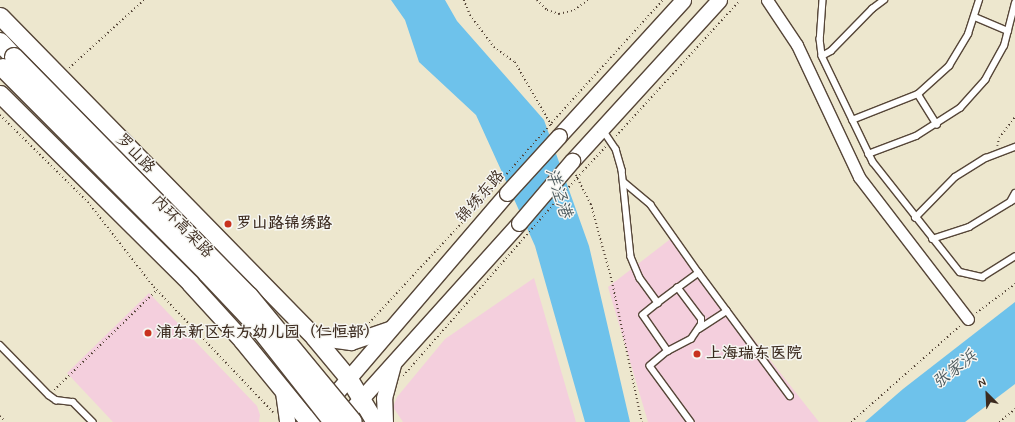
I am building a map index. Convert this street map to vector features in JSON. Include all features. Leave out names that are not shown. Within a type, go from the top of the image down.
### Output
[{"type":"highway","name":"内环高架路","points":[[0,42],[6,63],[259,328],[333,422]]},
{"type":"highway","name":"内环高架路","points":[[6,63],[249,296],[353,422]]},
{"type":"main road","name":"锦绣东路","points":[[310,422],[392,328],[502,190],[683,0]]},
{"type":"main road","points":[[340,422],[519,223],[607,136],[719,0]]},
{"type":"main road","name":"罗山路","points":[[0,16],[314,337],[349,379],[375,422]]},
{"type":"main road","points":[[0,94],[190,284],[242,340],[283,392],[310,422]]},
{"type":"main road","points":[[314,337],[352,342],[392,328]]},
{"type":"main road","points":[[385,422],[384,398],[394,362]]},
{"type":"main road","points":[[283,392],[286,417]]},
{"type":"street","points":[[767,0],[797,45],[859,177],[968,319]]},
{"type":"lane","points":[[823,0],[820,39],[822,56],[868,154],[915,218],[952,265],[960,272],[970,276],[982,277],[1015,256]]},
{"type":"lane","points":[[822,56],[831,51],[872,9],[884,0]]},
{"type":"lane","points":[[852,120],[918,94],[949,66],[975,18],[979,0]]},
{"type":"lane","points":[[868,154],[916,136],[960,108],[985,80],[1004,46],[1015,3]]},
{"type":"lane","points":[[975,18],[1008,31]]},
{"type":"lane","points":[[918,94],[937,124]]},
{"type":"lane","points":[[607,136],[618,158],[624,182],[631,257],[640,278],[658,303]]},
{"type":"lane","points":[[915,218],[955,178],[998,153],[1015,147]]},
{"type":"lane","points":[[624,182],[651,206],[790,396]]},
{"type":"lane","points":[[1008,206],[1015,193]]},
{"type":"lane","points":[[932,239],[969,227],[1008,206],[1015,199]]},
{"type":"lane","points":[[668,351],[643,315],[699,273]]},
{"type":"lane","points":[[678,288],[701,320],[707,323]]},
{"type":"lane","points":[[691,422],[650,366],[668,351],[691,339],[699,329],[707,323],[727,311]]},
{"type":"lane","points":[[699,329],[701,320]]},
{"type":"lane","points":[[0,345],[48,395],[56,400],[73,402],[93,422]]},
{"type":"path","points":[[66,71],[144,0]]},
{"type":"path","points":[[464,0],[470,15],[494,46],[515,62],[556,132]]},
{"type":"path","points":[[537,0],[547,10],[560,14],[574,10],[588,0]]},
{"type":"path","points":[[368,325],[502,190],[554,120],[662,0]]},
{"type":"path","points":[[399,380],[522,241],[576,167],[740,0]]},
{"type":"path","points":[[0,115],[88,202],[157,290],[279,419],[286,417]]},
{"type":"path","points":[[998,153],[999,138],[1015,117]]},
{"type":"path","points":[[576,167],[591,204],[612,281],[642,422]]},
{"type":"path","points":[[851,422],[968,319],[1015,284]]},
{"type":"path","points":[[48,395],[157,290]]},
{"type":"path","points":[[999,422],[1015,409]]},
{"type":"path","points":[[0,416],[6,422]]},
{"type":"shaded area","name":"上海瑞东医院","points":[[673,237],[819,422],[648,422],[608,287]]},
{"type":"shaded area","points":[[534,278],[576,422],[403,422],[393,407],[397,397],[445,339]]},
{"type":"shaded area","name":"浦东新区东方幼儿园（仁恒部）","points":[[149,293],[257,406],[260,415],[259,422],[113,422],[67,373]]},
{"type":"water","name":"洋泾港","points":[[391,0],[445,0],[457,21],[544,120],[589,246],[630,422],[585,422],[535,246],[476,115],[419,62],[405,20]]},
{"type":"water","name":"张家浜","points":[[1015,302],[1015,384],[965,422],[865,422],[903,389]]},
{"type":"place","name":"罗山路锦绣路","points":[[228,224]]},
{"type":"place","name":"浦东新区东方幼儿园（仁恒部）","points":[[148,333]]},
{"type":"place","name":"上海瑞东医院","points":[[697,354]]}]
